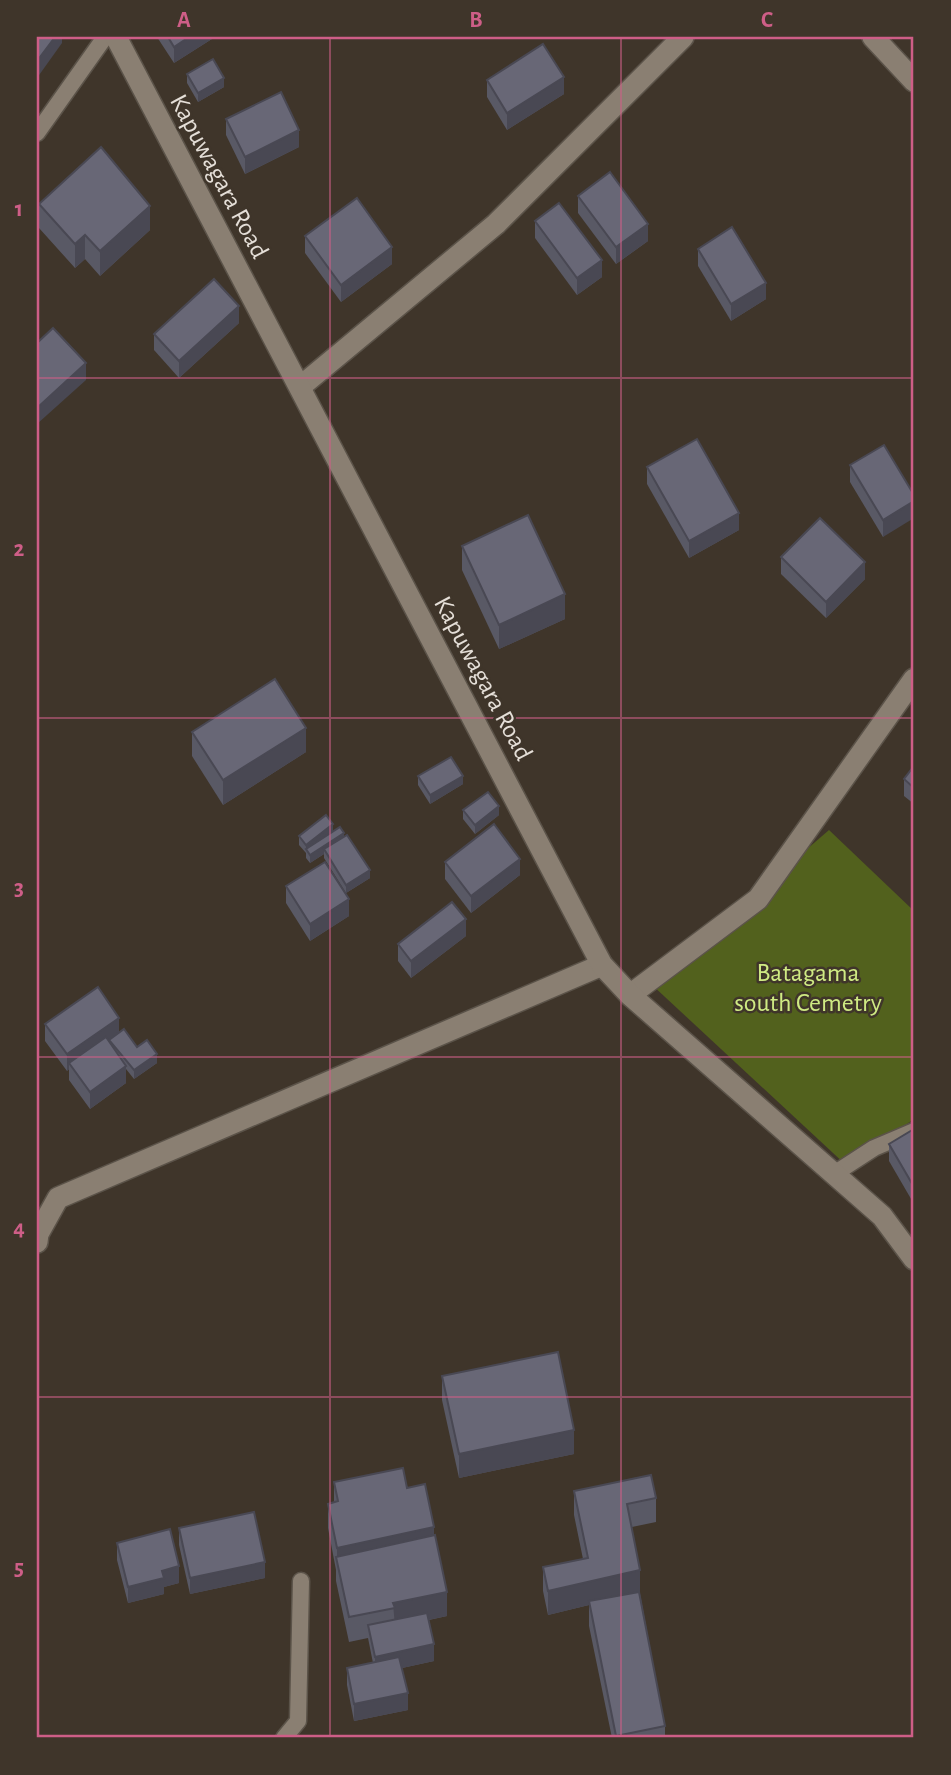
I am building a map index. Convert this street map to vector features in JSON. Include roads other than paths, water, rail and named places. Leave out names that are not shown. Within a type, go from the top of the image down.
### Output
[{"type":"street","name":"Kapuwagara Road","points":[[116,37],[602,965],[630,995],[882,1216],[914,1259]]},
{"type":"street","points":[[300,387],[496,224],[682,37]]},
{"type":"street","points":[[873,37],[914,80]]},
{"type":"street","points":[[630,995],[758,899],[914,679]]},
{"type":"street","points":[[37,1242],[38,1234],[58,1198],[602,965]]},
{"type":"lane","points":[[37,133],[105,37]]},
{"type":"lane","points":[[834,1174],[874,1148],[914,1131]]},
{"type":"lane","points":[[284,1738],[298,1721],[301,1581]]},
{"type":"park label","name":"Batagama south Cemetry","points":[[808,987]]}]
